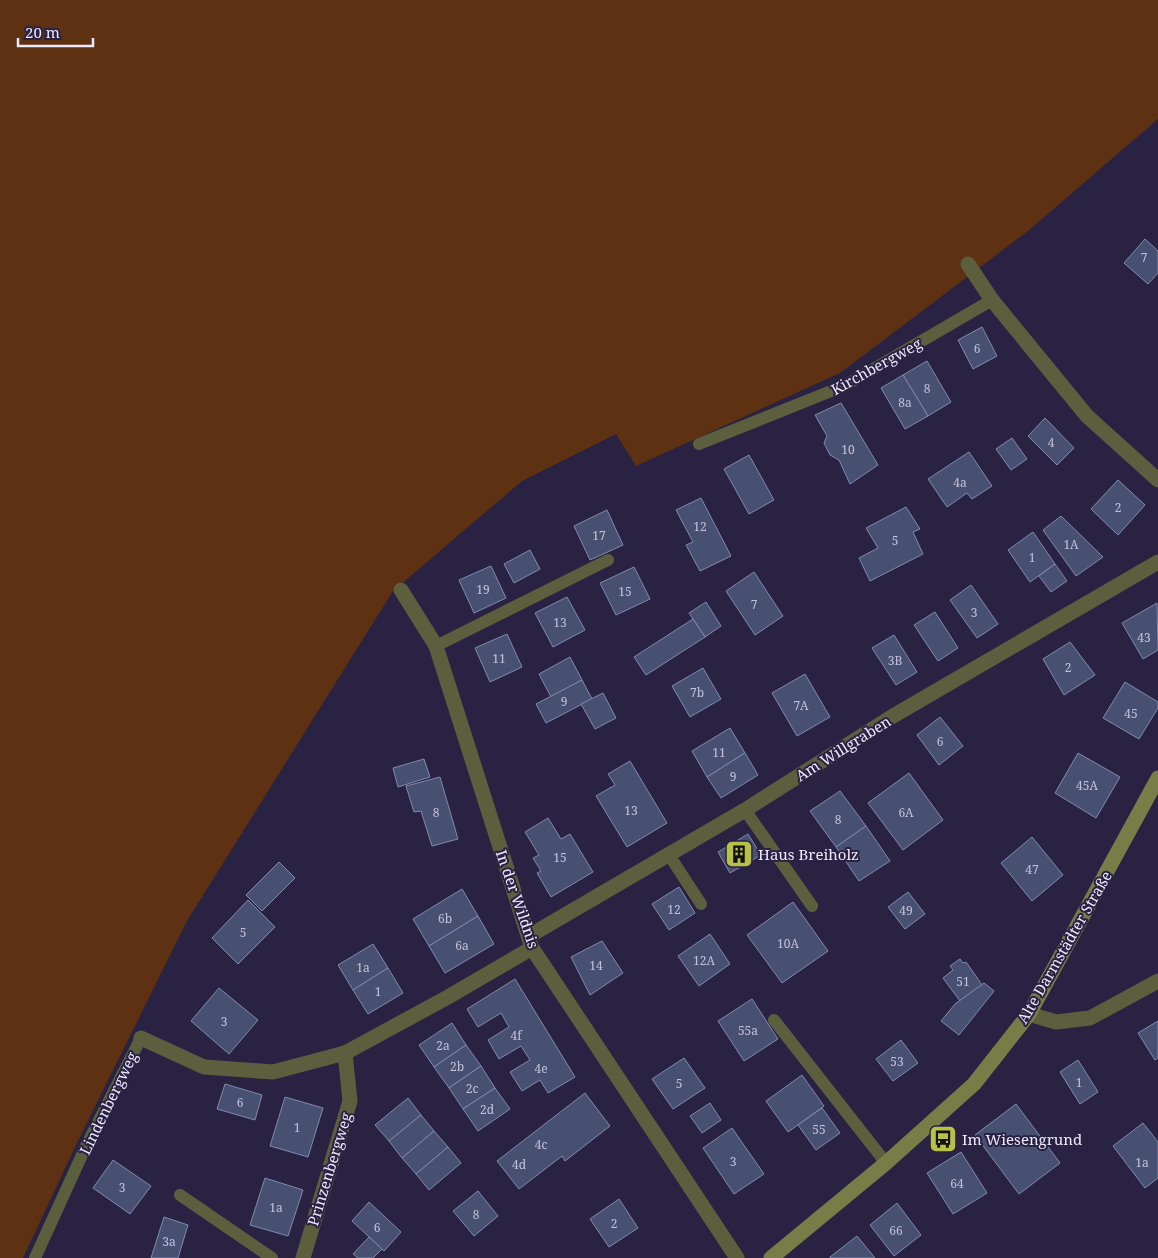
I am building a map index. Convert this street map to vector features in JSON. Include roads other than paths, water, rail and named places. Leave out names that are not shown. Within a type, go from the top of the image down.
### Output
[{"type":"street","points":[[968,264],[992,300],[1086,416],[1158,480]]},
{"type":"street","name":"Am Willgraben","points":[[531,942],[893,716],[1158,562]]},
{"type":"street","name":"In der Wildnis","points":[[401,590],[436,646],[531,942],[738,1258]]},
{"type":"street","name":"Alte Darmstädter Straße","points":[[770,1258],[886,1163],[974,1084],[1029,1014],[1158,778]]},
{"type":"street","name":"Lindenbergweg","points":[[141,1038],[204,1067],[272,1072],[345,1053],[448,997],[531,942]]},
{"type":"street","points":[[1029,1014],[1056,1022],[1090,1018],[1158,981]]},
{"type":"street","name":"Prinzenbergweg","points":[[305,1257],[350,1101],[345,1053]]},
{"type":"lane","name":"Kirchbergweg","points":[[699,444],[846,385],[992,300]]},
{"type":"lane","points":[[436,646],[608,560]]},
{"type":"lane","points":[[745,810],[812,906]]},
{"type":"lane","points":[[670,855],[702,904]]},
{"type":"lane","points":[[774,1020],[886,1163]]},
{"type":"lane","name":"Lindenbergweg","points":[[35,1258],[87,1144],[141,1038]]},
{"type":"lane","points":[[180,1195],[272,1258]]},
{"type":"place","name":"Haus Breiholz","points":[[739,854]]},
{"type":"place","name":"Im Wiesengrund","points":[[943,1139]]}]
